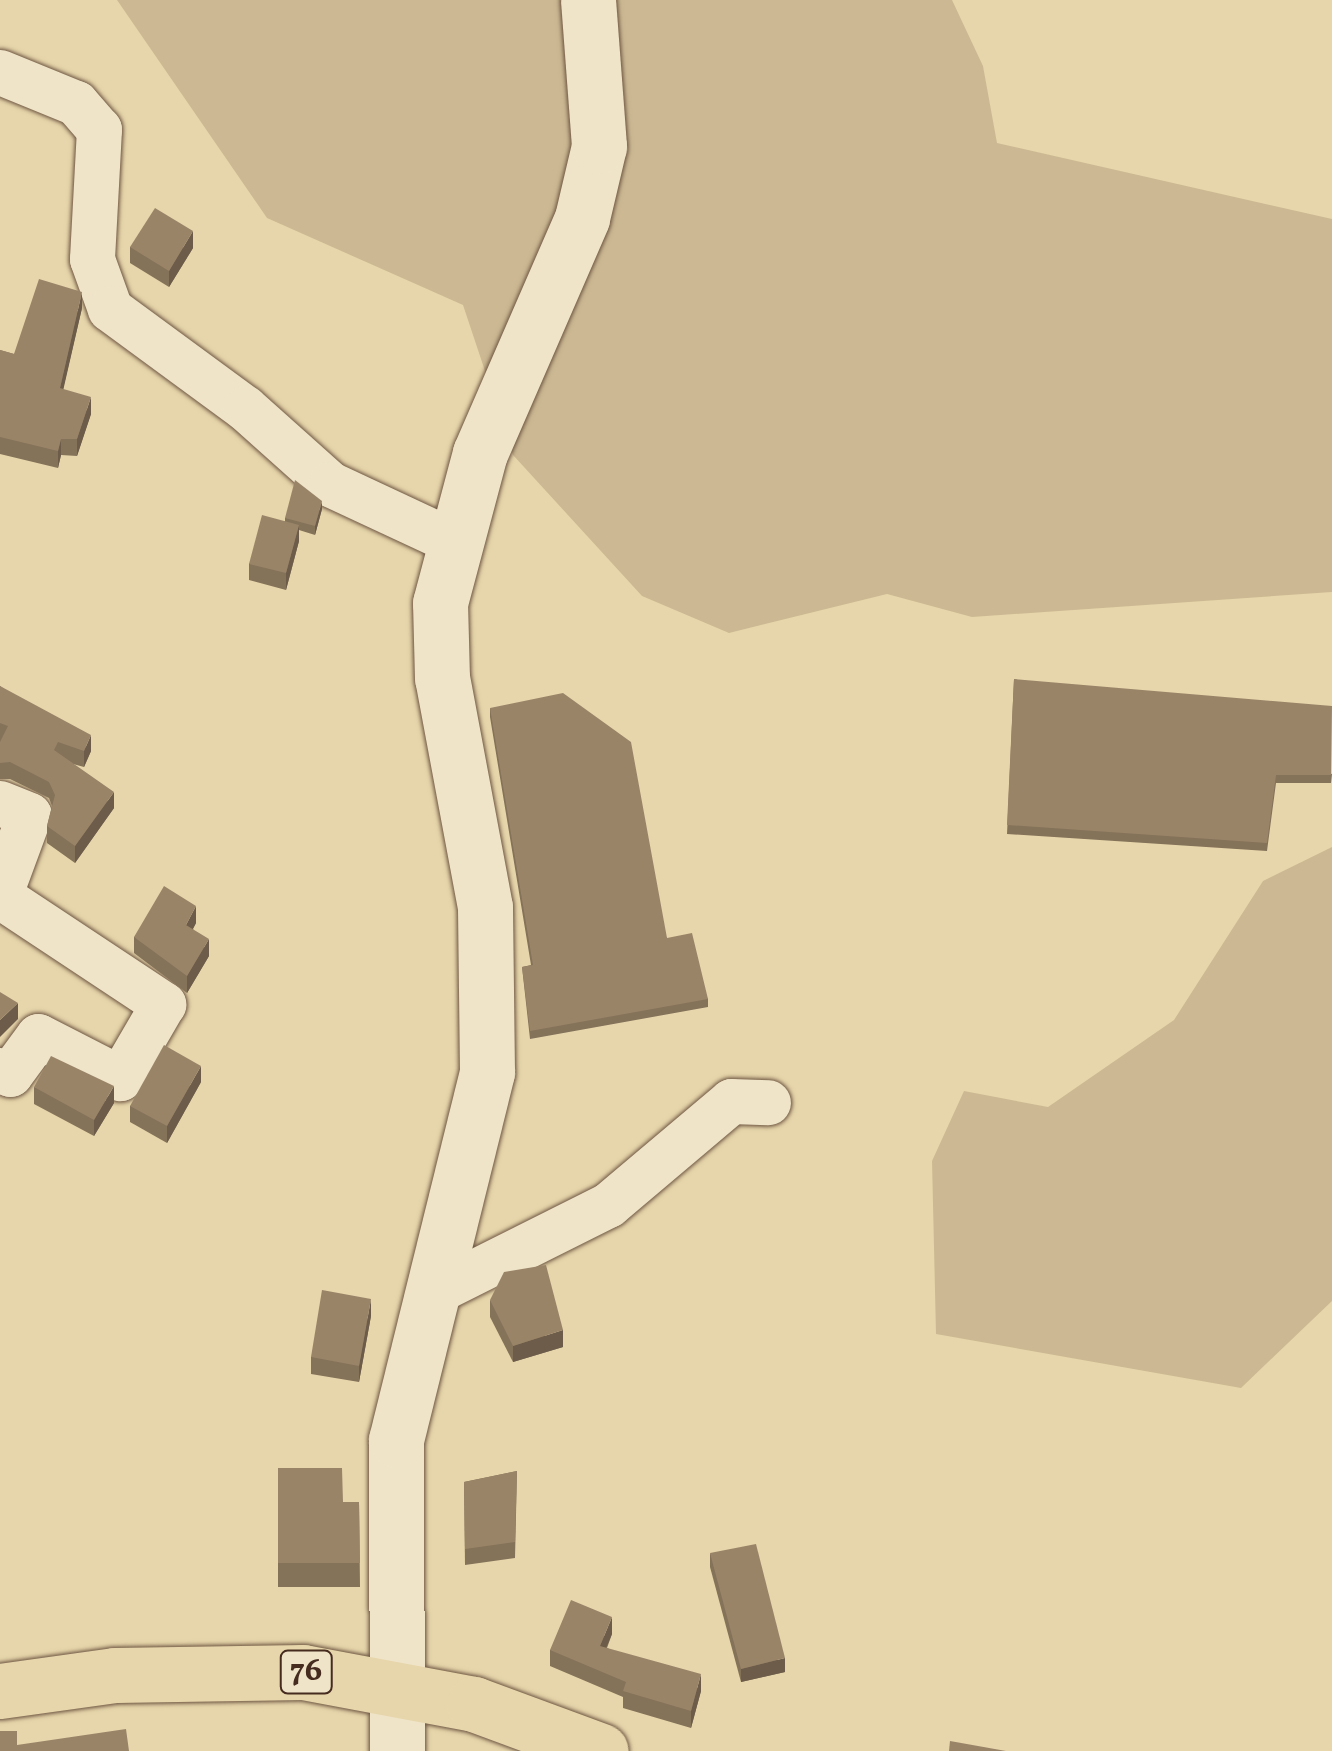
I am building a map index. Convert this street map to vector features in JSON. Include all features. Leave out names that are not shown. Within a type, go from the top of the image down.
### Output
[{"type":"main road","name":"76","points":[[0,1691],[210,1670],[303,1672],[397,1685],[474,1704],[601,1751]]},
{"type":"street","points":[[398,1751],[396,1440],[488,1072],[490,993],[485,907],[442,678],[440,603],[452,541],[480,454],[582,218],[600,146],[598,61],[588,0]]},
{"type":"street","points":[[0,72],[76,103],[99,129],[92,258],[110,308],[245,408],[330,484],[452,541]]},
{"type":"street","points":[[0,803],[29,814],[0,895],[163,1004],[120,1078],[38,1036],[10,1074],[0,1070]]},
{"type":"street","points":[[434,1292],[608,1205],[730,1101],[768,1102]]},
{"type":"street","points":[[474,1704],[509,1751]]},
{"type":"shaded area","points":[[117,0],[952,0],[983,66],[997,143],[1332,219],[1332,592],[972,617],[887,594],[729,633],[642,596],[513,455],[463,305],[267,218]]},
{"type":"shaded area","points":[[1332,847],[1332,1301],[1241,1388],[936,1334],[932,1161],[964,1091],[1048,1107],[1174,1020],[1263,881]]},
{"type":"building","points":[[155,208],[193,231],[169,271],[130,247]]},
{"type":"building","points":[[39,279],[82,292],[60,388],[91,397],[77,439],[61,439],[58,451],[0,437],[0,350],[14,354]]},
{"type":"building","points":[[295,480],[322,501],[315,526],[285,518]]},
{"type":"building","points":[[262,515],[299,525],[286,573],[249,564]]},
{"type":"building","points":[[1014,679],[1332,706],[1331,775],[1276,775],[1267,843],[1007,825]]},
{"type":"building","points":[[0,686],[91,735],[84,751],[58,742],[54,750],[114,792],[75,846],[47,826],[55,795],[49,782],[10,762],[0,763],[0,742],[8,726],[0,723]]},
{"type":"building","points":[[563,693],[631,742],[667,938],[692,933],[708,999],[530,1031],[522,967],[533,965],[490,708]]},
{"type":"building","points":[[164,886],[196,906],[186,925],[209,939],[187,976],[134,937]]},
{"type":"building","points":[[0,992],[18,1003],[0,1020]]},
{"type":"building","points":[[164,1045],[201,1066],[167,1126],[130,1106]]},
{"type":"building","points":[[51,1056],[114,1086],[94,1120],[34,1087]]},
{"type":"building","points":[[546,1265],[563,1330],[513,1346],[490,1300],[504,1272]]},
{"type":"building","points":[[322,1290],[371,1299],[359,1366],[311,1357]]},
{"type":"building","points":[[278,1468],[342,1468],[343,1502],[359,1502],[360,1563],[278,1563]]},
{"type":"building","points":[[517,1471],[515,1542],[465,1549],[464,1482]]},
{"type":"building","points":[[756,1544],[785,1658],[741,1669],[710,1553]]},
{"type":"building","points":[[571,1600],[612,1617],[600,1646],[701,1674],[691,1711],[623,1691],[626,1682],[550,1650]]},
{"type":"building","points":[[126,1729],[129,1751],[0,1751],[0,1731],[17,1731],[17,1745]]},
{"type":"building","points":[[950,1741],[1006,1751],[949,1751]]}]
